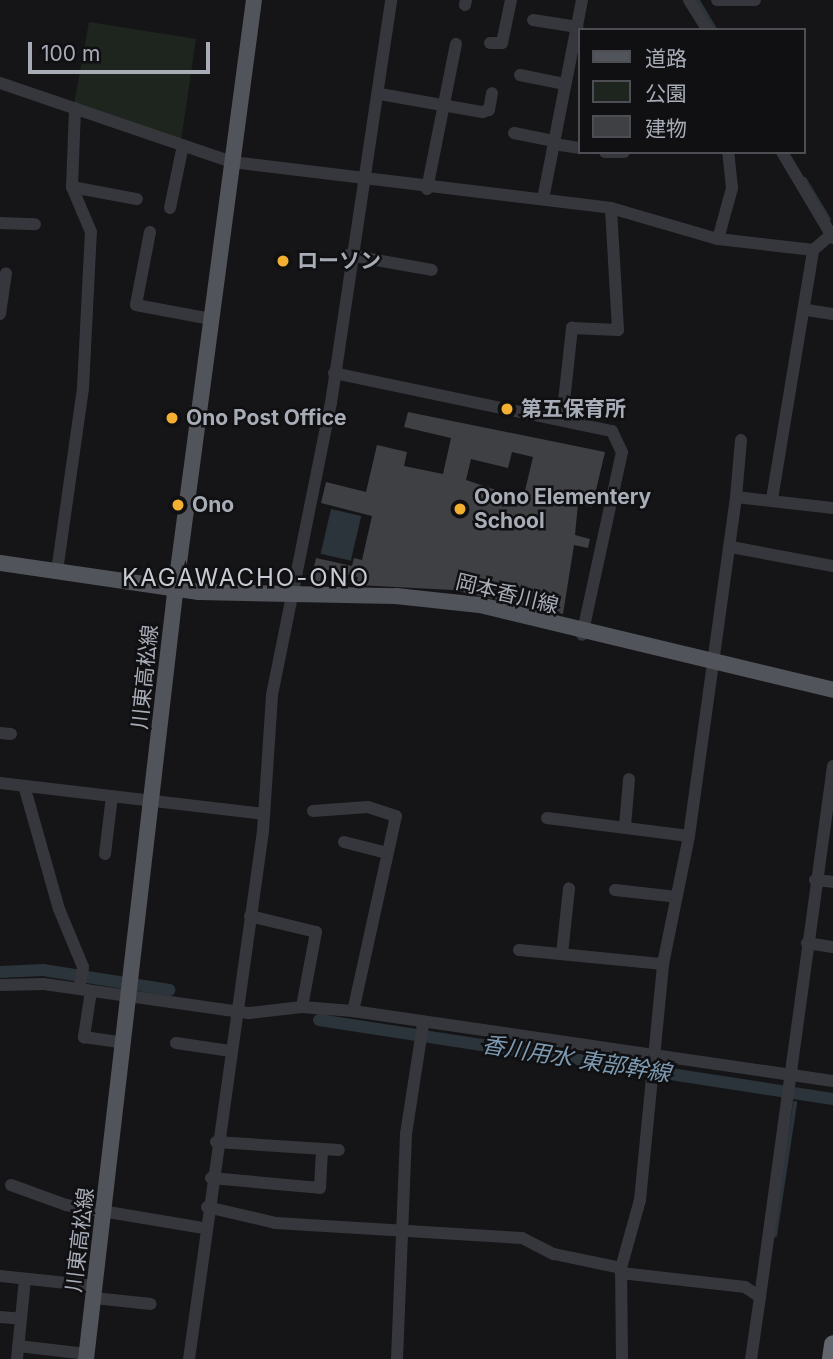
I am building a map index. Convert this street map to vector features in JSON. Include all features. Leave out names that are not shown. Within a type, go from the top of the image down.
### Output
[{"type":"highway","points":[[831,1359],[833,1344]]},
{"type":"main road","name":"川東高松線","points":[[86,1357],[125,1043],[176,586],[254,0]]},
{"type":"main road","name":"岡本香川線","points":[[0,564],[295,599],[429,598],[582,635],[833,690]]},
{"type":"street","points":[[189,1359],[204,1228],[264,814],[272,695],[295,599],[334,373],[348,255],[380,94],[391,0]]},
{"type":"street","points":[[490,43],[502,43],[511,0]]},
{"type":"street","points":[[543,199],[570,82],[582,0]]},
{"type":"street","points":[[717,0],[755,0]]},
{"type":"street","points":[[696,2],[707,28]]},
{"type":"street","points":[[533,20],[577,27]]},
{"type":"street","points":[[428,189],[456,44]]},
{"type":"street","points":[[520,75],[570,82]]},
{"type":"street","points":[[0,83],[232,162],[428,189],[611,208],[718,239],[813,250],[832,235],[783,154]]},
{"type":"street","points":[[380,94],[482,113],[489,110],[492,93]]},
{"type":"street","points":[[57,570],[83,388],[90,245],[72,187],[75,108]]},
{"type":"street","points":[[514,133],[578,148]]},
{"type":"street","points":[[170,208],[183,145]]},
{"type":"street","points":[[718,239],[732,188],[728,154]]},
{"type":"street","points":[[72,187],[137,199]]},
{"type":"street","points":[[562,420],[572,328],[618,330],[611,208]]},
{"type":"street","points":[[0,223],[35,224]]},
{"type":"street","points":[[150,232],[136,305],[211,319]]},
{"type":"street","points":[[772,499],[807,310],[813,250]]},
{"type":"street","points":[[348,255],[432,270]]},
{"type":"street","points":[[0,314],[6,273]]},
{"type":"street","points":[[807,310],[833,314]]},
{"type":"street","points":[[334,373],[612,431],[622,452],[582,635]]},
{"type":"street","points":[[622,1359],[621,1271],[640,1200],[663,964],[689,836],[731,547],[741,440]]},
{"type":"street","points":[[737,497],[833,508]]},
{"type":"street","points":[[731,547],[833,566]]},
{"type":"street","points":[[751,1359],[833,766]]},
{"type":"street","points":[[625,826],[629,779]]},
{"type":"street","points":[[0,783],[25,789],[264,814]]},
{"type":"street","points":[[25,789],[58,909],[83,967],[84,1037],[125,1043]]},
{"type":"street","points":[[106,854],[112,796]]},
{"type":"street","points":[[313,811],[368,807],[396,816],[353,1011]]},
{"type":"street","points":[[547,818],[689,836]]},
{"type":"street","points":[[344,842],[387,853]]},
{"type":"street","points":[[816,880],[833,882]]},
{"type":"street","points":[[562,954],[569,888]]},
{"type":"street","points":[[615,890],[677,897]]},
{"type":"street","points":[[250,916],[316,932],[302,1007]]},
{"type":"street","points":[[808,943],[829,947]]},
{"type":"street","points":[[519,950],[663,964]]},
{"type":"street","points":[[0,985],[83,990],[235,1012],[302,1007],[353,1011],[423,1024],[791,1079],[833,1081]]},
{"type":"street","points":[[397,1359],[405,1228],[406,1135],[423,1024]]},
{"type":"street","points":[[176,1043],[231,1051]]},
{"type":"street","points":[[216,1142],[339,1150]]},
{"type":"street","points":[[211,1178],[320,1188],[322,1149]]},
{"type":"street","points":[[11,1185],[104,1213],[132,1212],[204,1228]]},
{"type":"street","points":[[207,1207],[276,1223],[405,1228],[522,1238],[554,1254],[621,1271],[745,1287],[760,1297]]},
{"type":"street","points":[[0,1276],[150,1304]]},
{"type":"street","points":[[25,1279],[18,1352],[86,1357]]},
{"type":"street","points":[[0,1317],[21,1319]]},
{"type":"green space","points":[[89,22],[196,39],[181,141],[74,104]]},
{"type":"shaded area","points":[[331,509],[361,516],[351,561],[321,554]]},
{"type":"building","name":"Oono Elementery School","points":[[408,412],[605,452],[592,507],[578,504],[575,535],[590,539],[588,548],[574,545],[563,614],[453,590],[356,585],[358,577],[323,569],[320,582],[311,580],[316,558],[352,566],[354,558],[362,560],[372,516],[321,503],[326,482],[366,492],[377,445],[407,452],[404,466],[443,474],[451,438],[404,427]],"holes":[[[512,452],[533,457],[523,499],[466,480],[471,459],[508,468]]]},
{"type":"waterway","points":[[698,0],[715,28]]},
{"type":"waterway","points":[[805,179],[829,219]]},
{"type":"waterway","name":"香川用水 東部幹線","points":[[0,972],[43,970],[169,990]]},
{"type":"waterway","name":"香川用水 東部幹線","points":[[319,1020],[833,1099]]},
{"type":"waterway","points":[[775,1236],[795,1104]]},
{"type":"place","name":"ローソン","points":[[283,261]]},
{"type":"place","name":"第五保育所","points":[[507,409]]},
{"type":"place","name":"Ono Post Office","points":[[172,418]]},
{"type":"place","name":"Ono","points":[[178,505]]},
{"type":"place","name":"Oono Elementery School","points":[[460,509]]},
{"type":"district","name":"KAGAWACHO-ONO","points":[[246,578]]}]
